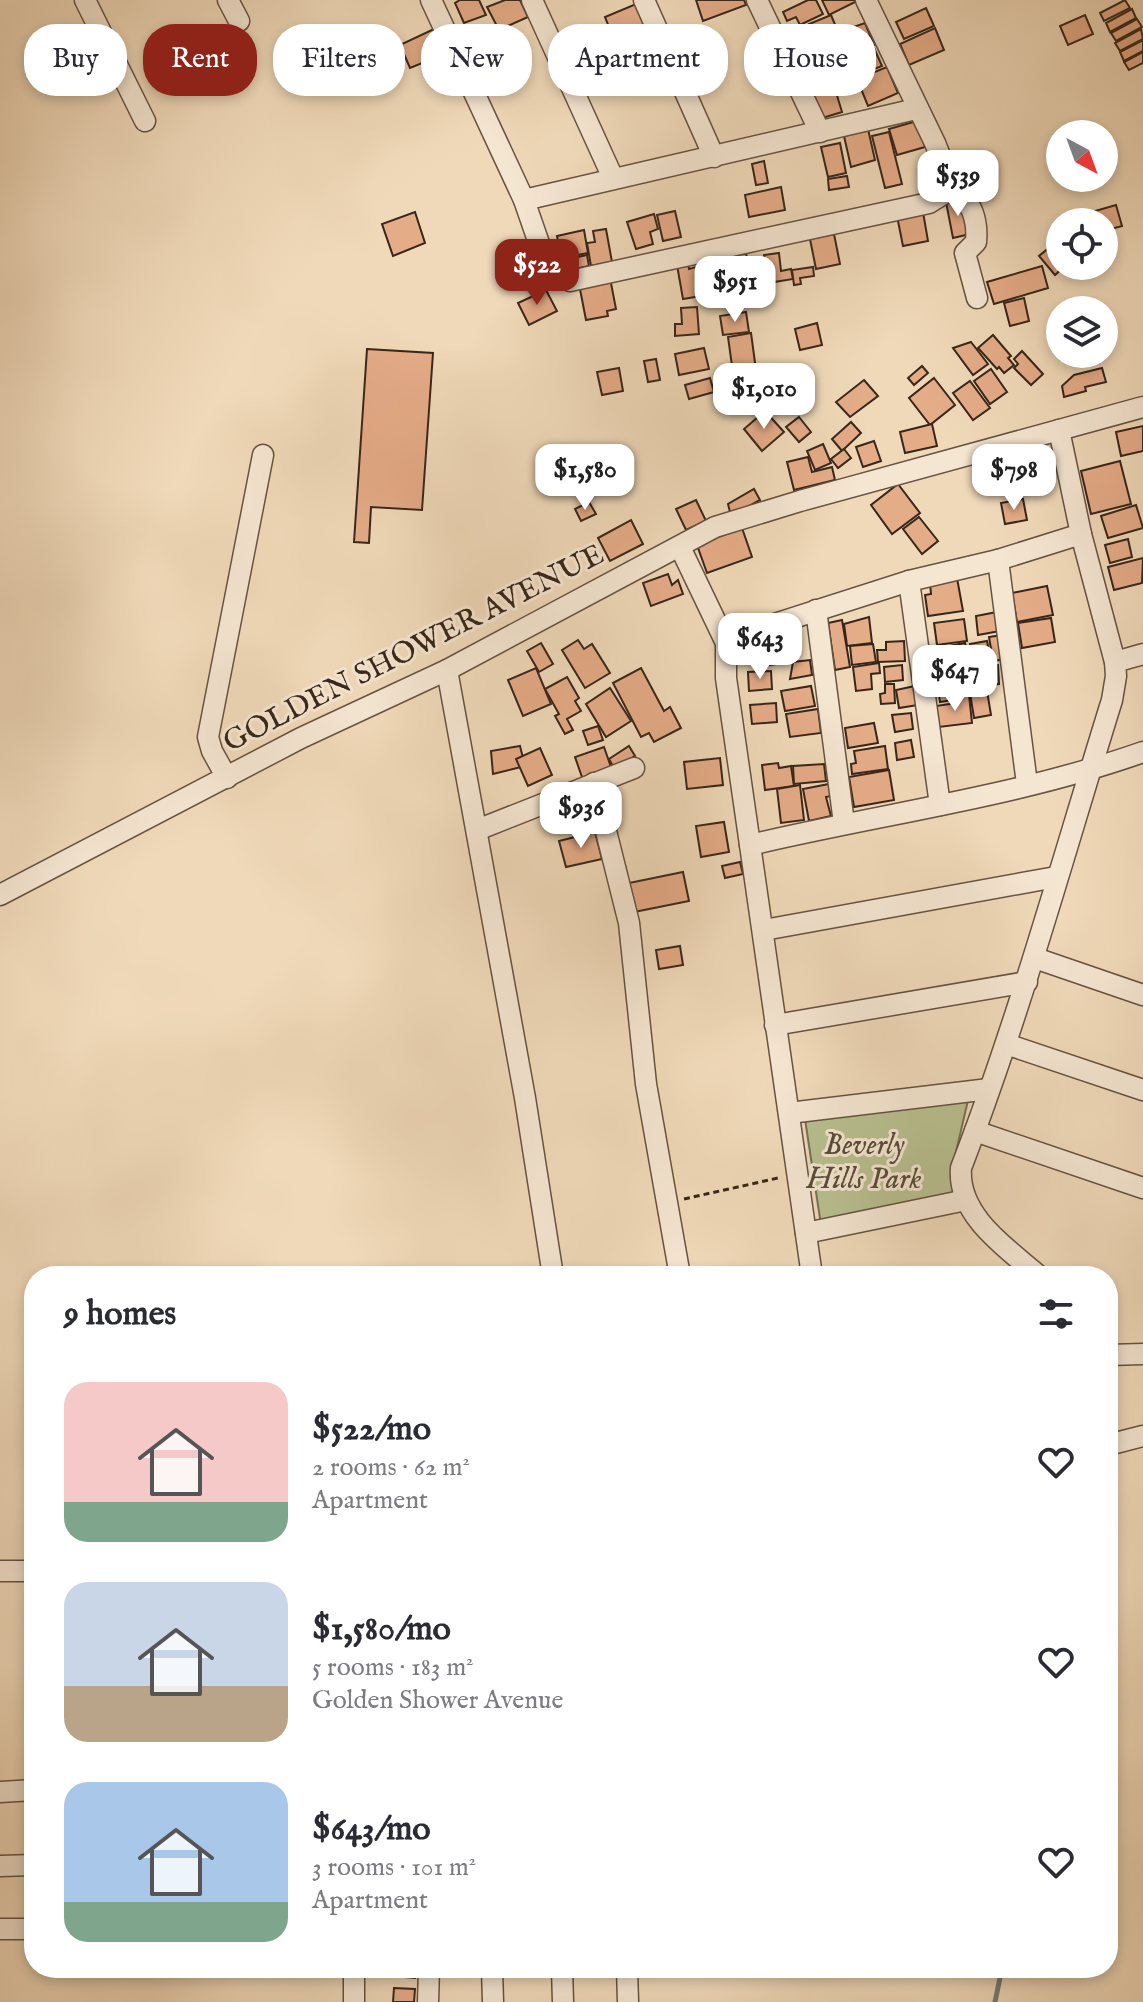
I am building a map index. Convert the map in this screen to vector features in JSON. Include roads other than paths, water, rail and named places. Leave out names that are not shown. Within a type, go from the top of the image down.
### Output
[{"type":"street","points":[[85,0],[145,121]]},
{"type":"street","points":[[228,0],[239,21]]},
{"type":"street","points":[[431,0],[524,200],[542,252],[558,275],[570,281],[929,203],[953,188]]},
{"type":"street","points":[[532,0],[613,178]]},
{"type":"street","points":[[644,0],[714,157]]},
{"type":"street","points":[[757,0],[820,132]]},
{"type":"street","points":[[866,0],[935,143],[953,188],[961,192],[976,222],[976,242],[965,253],[977,298]]},
{"type":"street","points":[[524,200],[916,109]]},
{"type":"street","name":"GOLDEN SHOWER AVENUE","points":[[0,895],[301,738],[447,670],[715,527],[1143,407]]},
{"type":"street","points":[[1028,1266],[994,1236],[966,1200],[960,1180],[961,1168],[1035,958],[1056,877],[1112,700],[1116,676],[1059,430]]},
{"type":"street","points":[[227,778],[208,737],[263,455]]},
{"type":"street","points":[[726,643],[909,581],[998,560],[1081,534]]},
{"type":"street","points":[[680,547],[726,643],[726,678],[811,1266]]},
{"type":"street","points":[[998,560],[1027,784]]},
{"type":"street","points":[[909,581],[940,805]]},
{"type":"street","points":[[816,610],[844,823]]},
{"type":"street","points":[[1115,662],[1143,654]]},
{"type":"street","points":[[447,670],[525,1098],[551,1266]]},
{"type":"street","points":[[750,845],[940,805],[1142,757]]},
{"type":"street","points":[[477,830],[634,768]]},
{"type":"street","points":[[594,783],[629,923],[646,1084],[678,1266]]},
{"type":"street","points":[[764,930],[1056,877]]},
{"type":"street","points":[[1035,958],[1143,995]]},
{"type":"street","points":[[775,1025],[1027,982]]},
{"type":"street","points":[[1006,1044],[1143,1090]]},
{"type":"street","points":[[789,1113],[989,1089]]},
{"type":"street","points":[[975,1131],[1143,1188]]},
{"type":"street","points":[[806,1233],[966,1200]]},
{"type":"street","points":[[1118,1352],[1143,1354]]},
{"type":"street","points":[[1118,1442],[1143,1436]]},
{"type":"street","points":[[0,1571],[24,1571]]},
{"type":"street","points":[[0,1792],[24,1791]]},
{"type":"street","points":[[0,1866],[24,1865]]},
{"type":"street","points":[[0,1929],[24,1929]]},
{"type":"street","points":[[354,1978],[354,2002]]},
{"type":"street","points":[[428,2002],[429,1978]]},
{"type":"street","points":[[492,1978],[493,2002]]},
{"type":"street","points":[[562,1978],[563,2002]]},
{"type":"street","points":[[627,1978],[628,2002]]},
{"type":"waterway","points":[[995,2002],[1000,1978]]},
{"type":"park label","name":"Beverly Hills Park","points":[[864,1163]]}]
